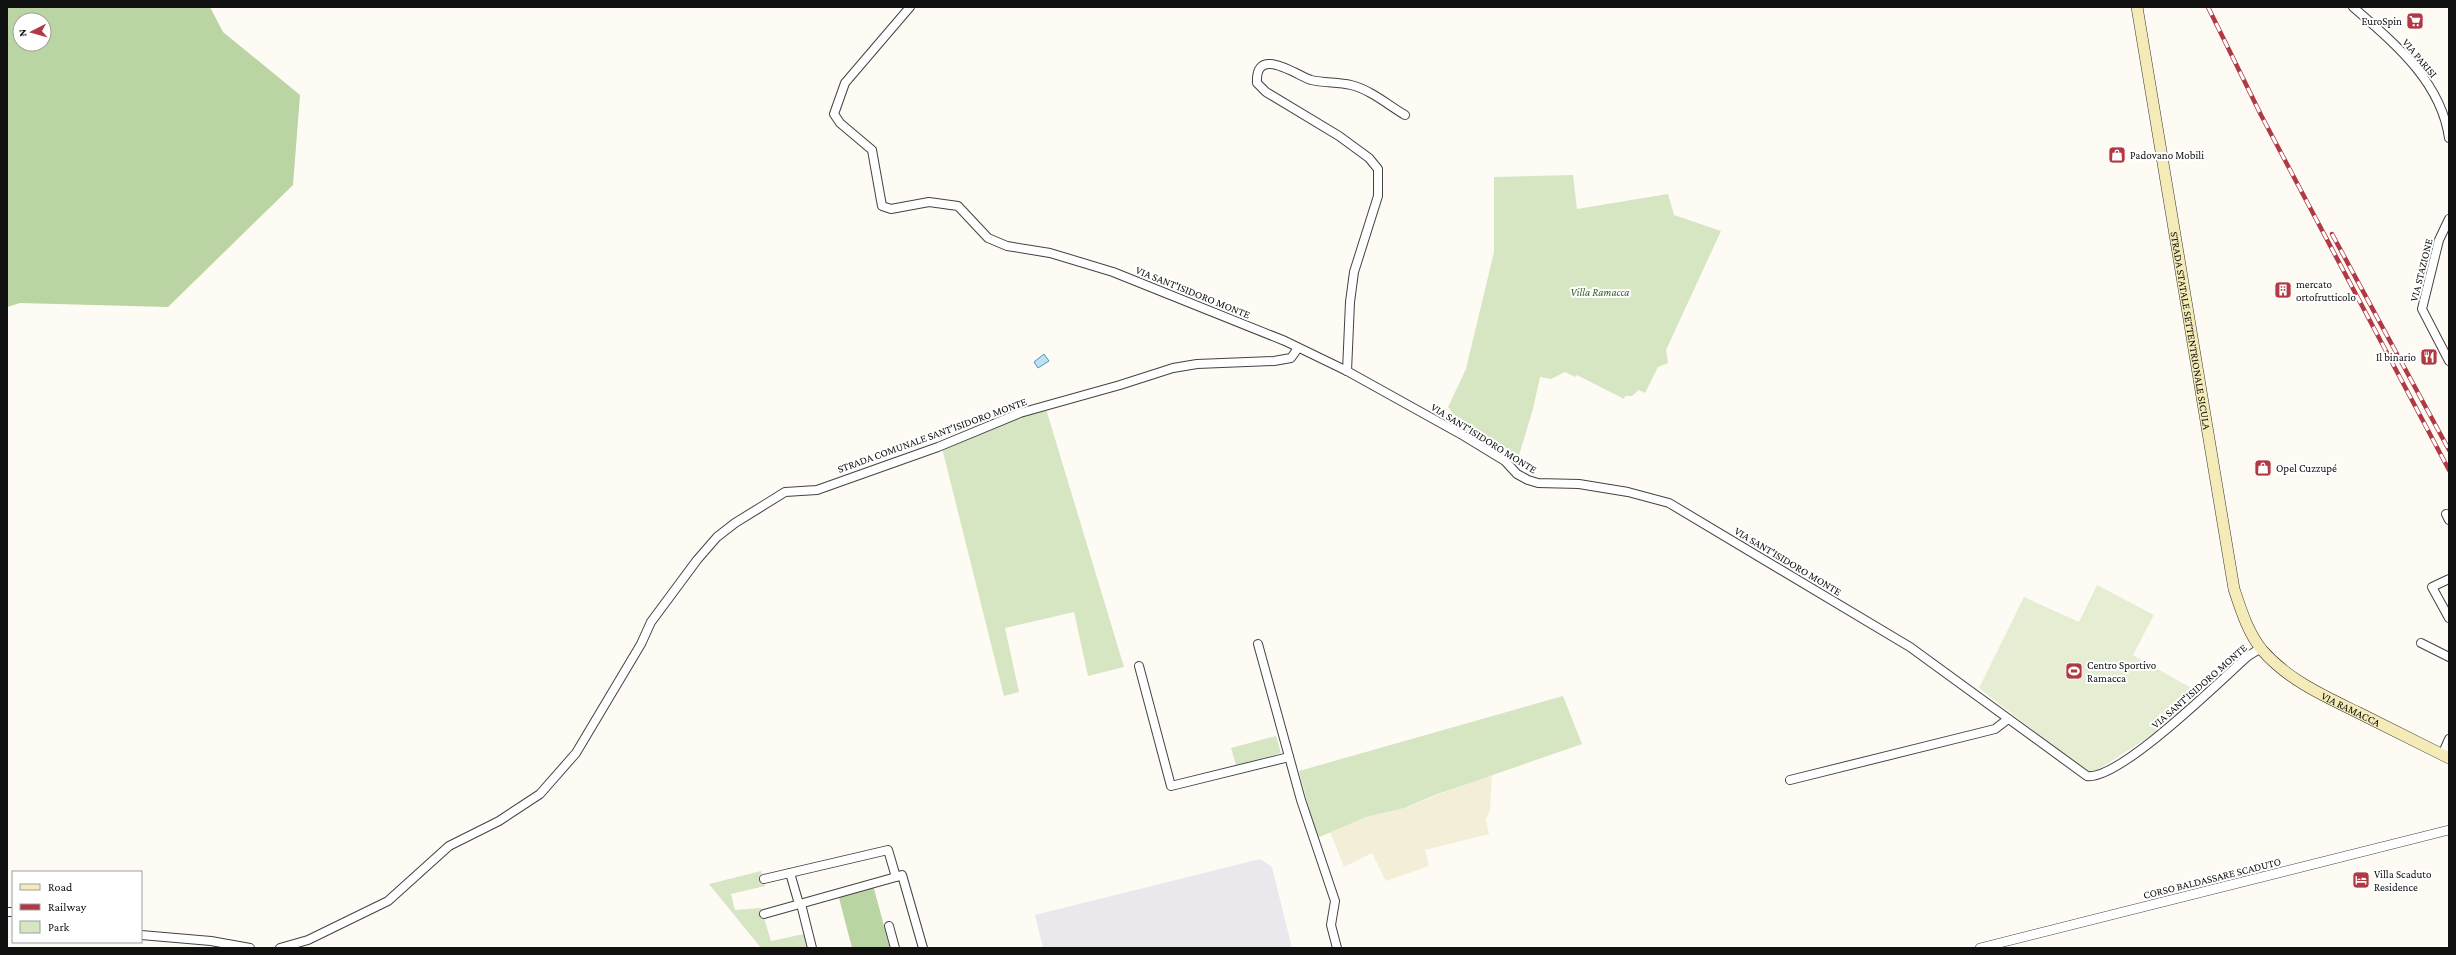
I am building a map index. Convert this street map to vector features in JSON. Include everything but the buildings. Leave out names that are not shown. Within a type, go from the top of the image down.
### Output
[{"type":"main road","name":"STRADA STATALE SETTENTRIONALE SICULA","points":[[2137,7],[2234,589],[2240,610],[2261,648]]},
{"type":"main road","name":"VIA RAMACCA","points":[[2261,648],[2276,664],[2317,692],[2445,756]]},
{"type":"street","name":"VIA SANT'ISIDORO MONTE","points":[[910,7],[845,83],[834,114],[840,123],[872,150],[882,206],[891,209],[929,202],[958,206],[988,238],[1001,244],[1050,253],[1113,272],[1298,348],[1347,370],[1505,461],[1517,474],[1528,480],[1538,483],[1586,485],[1628,492],[1669,503],[1910,647],[2081,774],[2095,778],[2168,730],[2248,656],[2261,648]]},
{"type":"street","name":"VIA PARISI","points":[[2353,7],[2405,55],[2427,82],[2439,101],[2447,122],[2449,138]]},
{"type":"street","points":[[1347,370],[1347,336],[1354,272],[1378,196],[1378,169],[1369,158],[1334,132],[1266,92],[1257,83],[1257,75],[1261,68],[1270,64],[1283,66],[1312,80],[1351,85],[1363,90],[1405,115]]},
{"type":"street","points":[[2447,227],[2449,219]]},
{"type":"street","name":"VIA STAZIONE","points":[[2447,227],[2439,240],[2422,309],[2449,361]]},
{"type":"street","name":"STRADA COMUNALE SANT'ISIDORO MONTE","points":[[280,948],[296,941],[308,940],[388,901],[449,846],[499,821],[540,794],[576,753],[641,644],[651,622],[697,560],[717,537],[735,523],[784,492],[817,490],[938,447],[982,427],[1020,413],[1120,385],[1173,368],[1197,364],[1274,361],[1291,358],[1298,348]]},
{"type":"street","points":[[2449,579],[2432,588],[2449,618]]},
{"type":"street","points":[[2421,643],[2449,657]]},
{"type":"street","points":[[1258,644],[1300,800],[1335,901],[1331,925],[1337,948]]},
{"type":"street","points":[[1139,666],[1171,786],[1289,757]]},
{"type":"street","points":[[1790,780],[1995,729],[2008,719]]},
{"type":"street","points":[[2445,756],[2449,739]]},
{"type":"street","name":"CORSO BALDASSARE SCADUTO","points":[[1980,948],[2449,830]]},
{"type":"street","points":[[764,879],[888,850],[896,877]]},
{"type":"street","points":[[790,873],[812,948]]},
{"type":"street","points":[[764,914],[902,875],[923,948]]},
{"type":"street","points":[[889,926],[895,948]]},
{"type":"street","points":[[142,935],[211,941],[250,948]]},
{"type":"shaded area","points":[[1492,774],[1490,809],[1486,820],[1489,834],[1425,850],[1429,866],[1386,881],[1372,853],[1344,867],[1330,832],[1366,817],[1404,808]]},
{"type":"shaded area","points":[[1260,859],[1272,867],[1292,948],[1043,948],[1035,915]]},
{"type":"green space","points":[[7,7],[210,7],[223,32],[300,95],[293,185],[168,307],[20,303],[7,307]]},
{"type":"green space","name":"Villa Ramacca","points":[[1573,175],[1577,209],[1668,194],[1674,215],[1721,231],[1666,350],[1668,363],[1658,367],[1645,393],[1639,390],[1632,396],[1625,396],[1624,399],[1577,375],[1575,377],[1565,372],[1551,379],[1540,377],[1533,409],[1516,465],[1471,437],[1448,407],[1466,369],[1494,252],[1494,177]]},
{"type":"green space","points":[[1046,409],[1124,667],[1088,676],[1074,612],[1005,628],[1019,692],[1004,696],[942,448],[998,423]]},
{"type":"green space","name":"Centro Sportivo Ramacca","points":[[2097,585],[2154,615],[2133,655],[2200,693],[2161,729],[2093,773],[2087,772],[1979,688],[2024,597],[2079,622]]},
{"type":"green space","points":[[1563,696],[1582,744],[1435,795],[1404,808],[1366,817],[1317,838],[1299,771]]},
{"type":"green space","points":[[1276,736],[1281,753],[1236,765],[1231,748]]},
{"type":"green space","points":[[761,871],[765,886],[731,894],[735,910],[761,908],[771,941],[804,934],[807,948],[761,948],[709,884]]},
{"type":"green space","points":[[873,885],[890,948],[852,948],[838,894]]},
{"type":"water","points":[[1044,354],[1049,361],[1038,368],[1034,362]]},
{"type":"railway","points":[[2208,7],[2261,115],[2449,470]]},
{"type":"railway","points":[[2332,234],[2449,450]]},
{"type":"place","name":"EuroSpin","points":[[2415,21]]},
{"type":"place","name":"Padovano Mobili","points":[[2117,155]]},
{"type":"place","name":"mercato ortofrutticolo","points":[[2283,290]]},
{"type":"place","name":"Il binario","points":[[2429,357]]},
{"type":"place","name":"Opel Cuzzupé","points":[[2263,468]]},
{"type":"place","name":"Centro Sportivo Ramacca","points":[[2074,671]]},
{"type":"place","name":"Villa Scaduto Residence","points":[[2361,880]]}]
